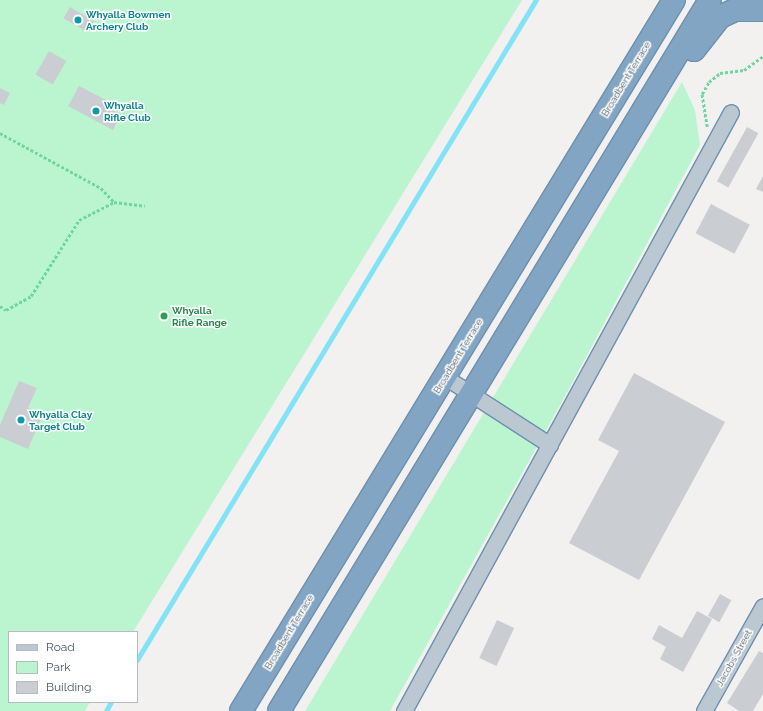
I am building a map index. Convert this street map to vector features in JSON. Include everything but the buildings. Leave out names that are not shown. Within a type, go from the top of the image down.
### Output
[{"type":"highway","points":[[654,33],[658,0]]},
{"type":"highway","name":"Broadbent Terrace","points":[[244,708],[674,0]]},
{"type":"highway","points":[[279,711],[472,395],[710,0]]},
{"type":"highway","points":[[640,117],[720,17],[735,10],[763,10]]},
{"type":"street","points":[[404,711],[731,112]]},
{"type":"street","points":[[445,378],[550,446]]},
{"type":"street","name":"Jacobs Street","points":[[704,711],[763,606]]},
{"type":"path","points":[[0,133],[101,188],[114,202]]},
{"type":"path","points":[[0,306],[6,310],[31,296],[79,220],[114,202],[145,206]]},
{"type":"green space","name":"Whyalla Rifle Range","points":[[0,0],[522,0],[134,631],[8,631],[8,703],[89,703],[85,711],[0,711]]},
{"type":"green space","points":[[682,82],[695,110],[700,145],[564,398],[390,711],[305,711]]},
{"type":"waterway","points":[[138,658],[536,0]]},
{"type":"waterway","points":[[106,711],[110,703]]},
{"type":"place","name":"Whyalla Bowmen Archery Club","points":[[78,20]]},
{"type":"place","name":"Whyalla Rifle Club","points":[[96,111]]},
{"type":"place","name":"Whyalla Rifle Range","points":[[164,316]]},
{"type":"place","name":"Whyalla Clay Target Club","points":[[21,420]]}]
